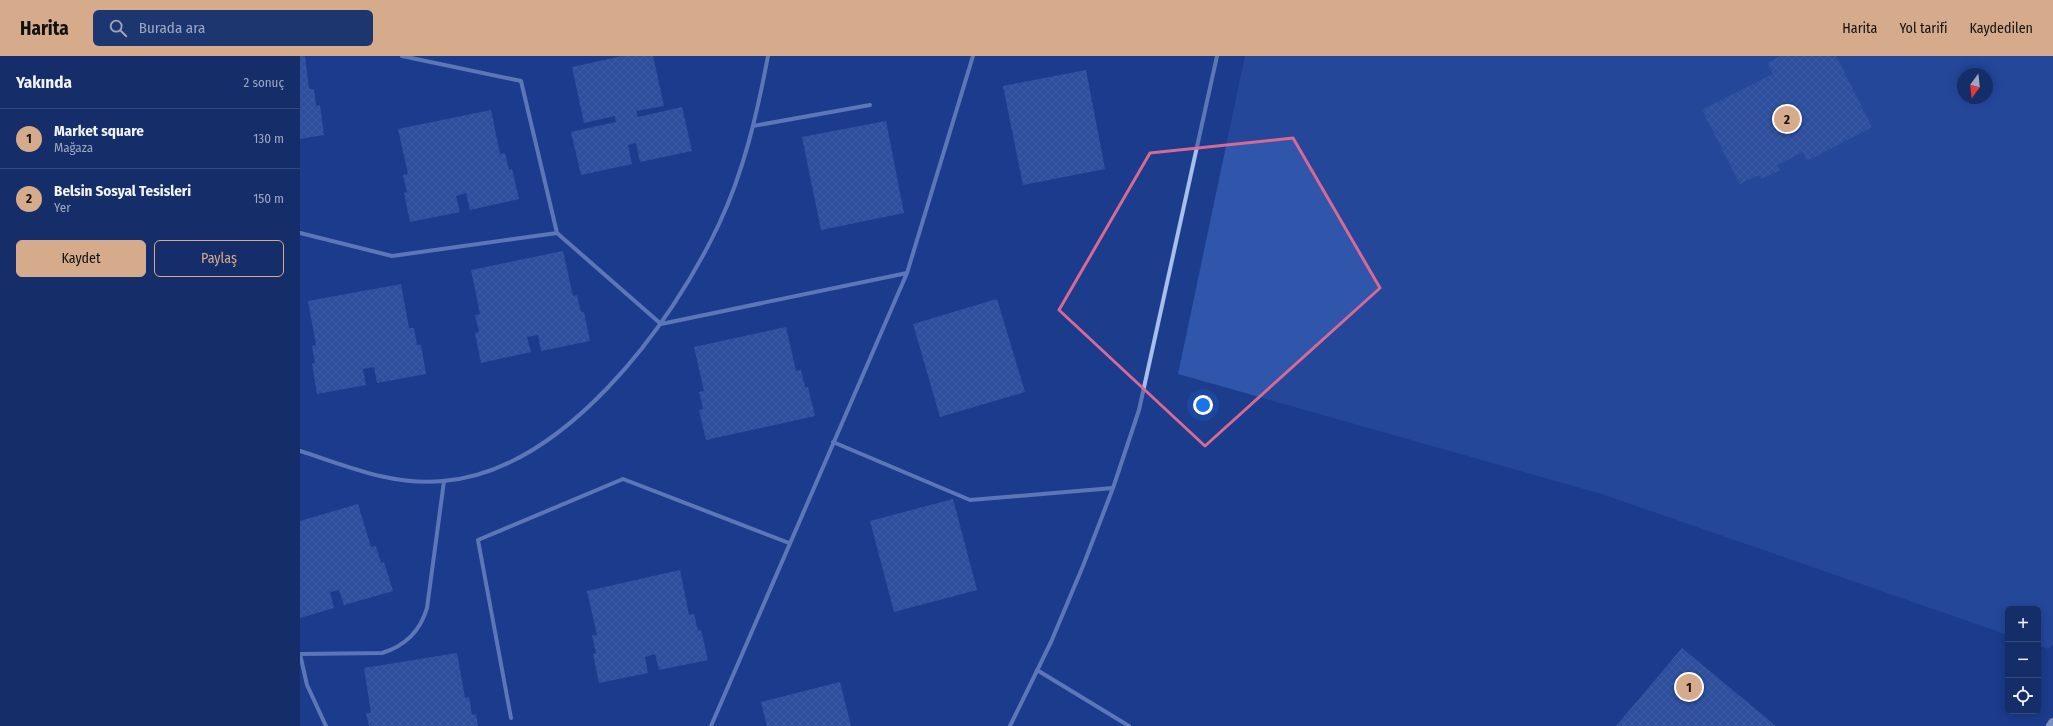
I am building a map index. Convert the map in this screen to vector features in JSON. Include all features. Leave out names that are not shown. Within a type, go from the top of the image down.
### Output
[{"type":"street","points":[[402,56],[521,82],[557,233],[661,324]]},
{"type":"street","points":[[300,450],[378,476],[399,481],[444,481],[491,470],[537,446],[559,431],[607,388],[633,360],[661,324],[699,263],[719,224],[736,183],[753,126],[768,56]]},
{"type":"street","points":[[711,726],[907,273],[973,56]]},
{"type":"street","points":[[1010,726],[1037,670],[1083,566],[1113,488],[1139,410],[1217,56]]},
{"type":"street","points":[[753,126],[870,105]]},
{"type":"street","points":[[300,232],[392,256],[557,233]]},
{"type":"street","points":[[661,324],[907,273]]},
{"type":"street","points":[[833,442],[970,500],[1113,488]]},
{"type":"street","points":[[511,718],[478,540],[623,479],[789,543]]},
{"type":"street","points":[[326,726],[308,685],[300,654],[382,653],[392,650],[410,638],[424,619],[427,608],[444,481]]},
{"type":"street","points":[[1037,670],[1129,726]]},
{"type":"highlighted area","points":[[1293,138],[1380,288],[1205,446],[1059,310],[1150,153]]},
{"type":"shaded area","points":[[1245,56],[2053,56],[2053,644],[2048,649],[2041,646],[2041,606],[2005,606],[2005,634],[1602,494],[1178,374]]},
{"type":"building","points":[[300,56],[305,56],[309,89],[314,89],[316,106],[320,105],[324,135],[300,139]]},
{"type":"building","points":[[622,56],[653,56],[664,106],[636,111],[638,117],[682,107],[692,151],[640,162],[636,143],[628,145],[632,164],[581,175],[571,132],[616,122],[615,116],[584,123],[572,67]]},
{"type":"building","points":[[1781,56],[1836,56],[1872,127],[1807,161],[1803,152],[1777,165],[1780,170],[1761,179],[1759,175],[1740,184],[1702,110],[1773,74],[1767,63]]},
{"type":"building","points":[[1086,70],[1105,169],[1023,185],[1003,86]]},
{"type":"building","points":[[491,110],[500,154],[505,153],[509,170],[512,169],[519,199],[470,210],[466,193],[456,196],[460,212],[410,222],[404,193],[407,192],[403,175],[408,174],[398,129]]},
{"type":"building","points":[[886,121],[904,213],[821,230],[802,137]]},
{"type":"building","points":[[563,251],[573,296],[577,295],[581,312],[584,312],[590,341],[541,351],[538,335],[527,337],[531,352],[481,363],[475,333],[479,332],[475,315],[480,314],[471,270]]},
{"type":"building","points":[[401,284],[409,328],[414,328],[417,345],[421,345],[426,374],[377,383],[374,367],[363,369],[366,385],[317,394],[312,364],[315,363],[312,346],[316,345],[308,301]]},
{"type":"building","points":[[997,299],[1025,392],[940,417],[913,324]]},
{"type":"building","points":[[786,327],[796,371],[801,370],[805,387],[808,387],[815,416],[706,440],[699,410],[703,409],[699,392],[704,391],[694,347]]},
{"type":"building","points":[[953,499],[977,590],[894,612],[870,521]]},
{"type":"building","points":[[358,504],[371,547],[376,546],[381,563],[384,562],[393,591],[344,605],[339,590],[330,592],[334,608],[300,618],[300,521]]},
{"type":"building","points":[[680,570],[689,615],[694,614],[698,631],[701,630],[708,660],[659,670],[655,654],[645,657],[648,673],[599,683],[593,654],[596,653],[592,635],[597,635],[587,591]]},
{"type":"building","points":[[1682,648],[1776,726],[1616,726]]},
{"type":"building","points":[[457,653],[465,698],[469,697],[472,715],[476,714],[478,726],[369,726],[366,713],[371,713],[364,668]]},
{"type":"building","points":[[840,682],[851,726],[767,726],[761,702]]},
{"type":"place","name":"Belsin Sosyal Tesisleri","points":[[1787,119]]},
{"type":"place","name":"Market square","points":[[1689,687]]}]
